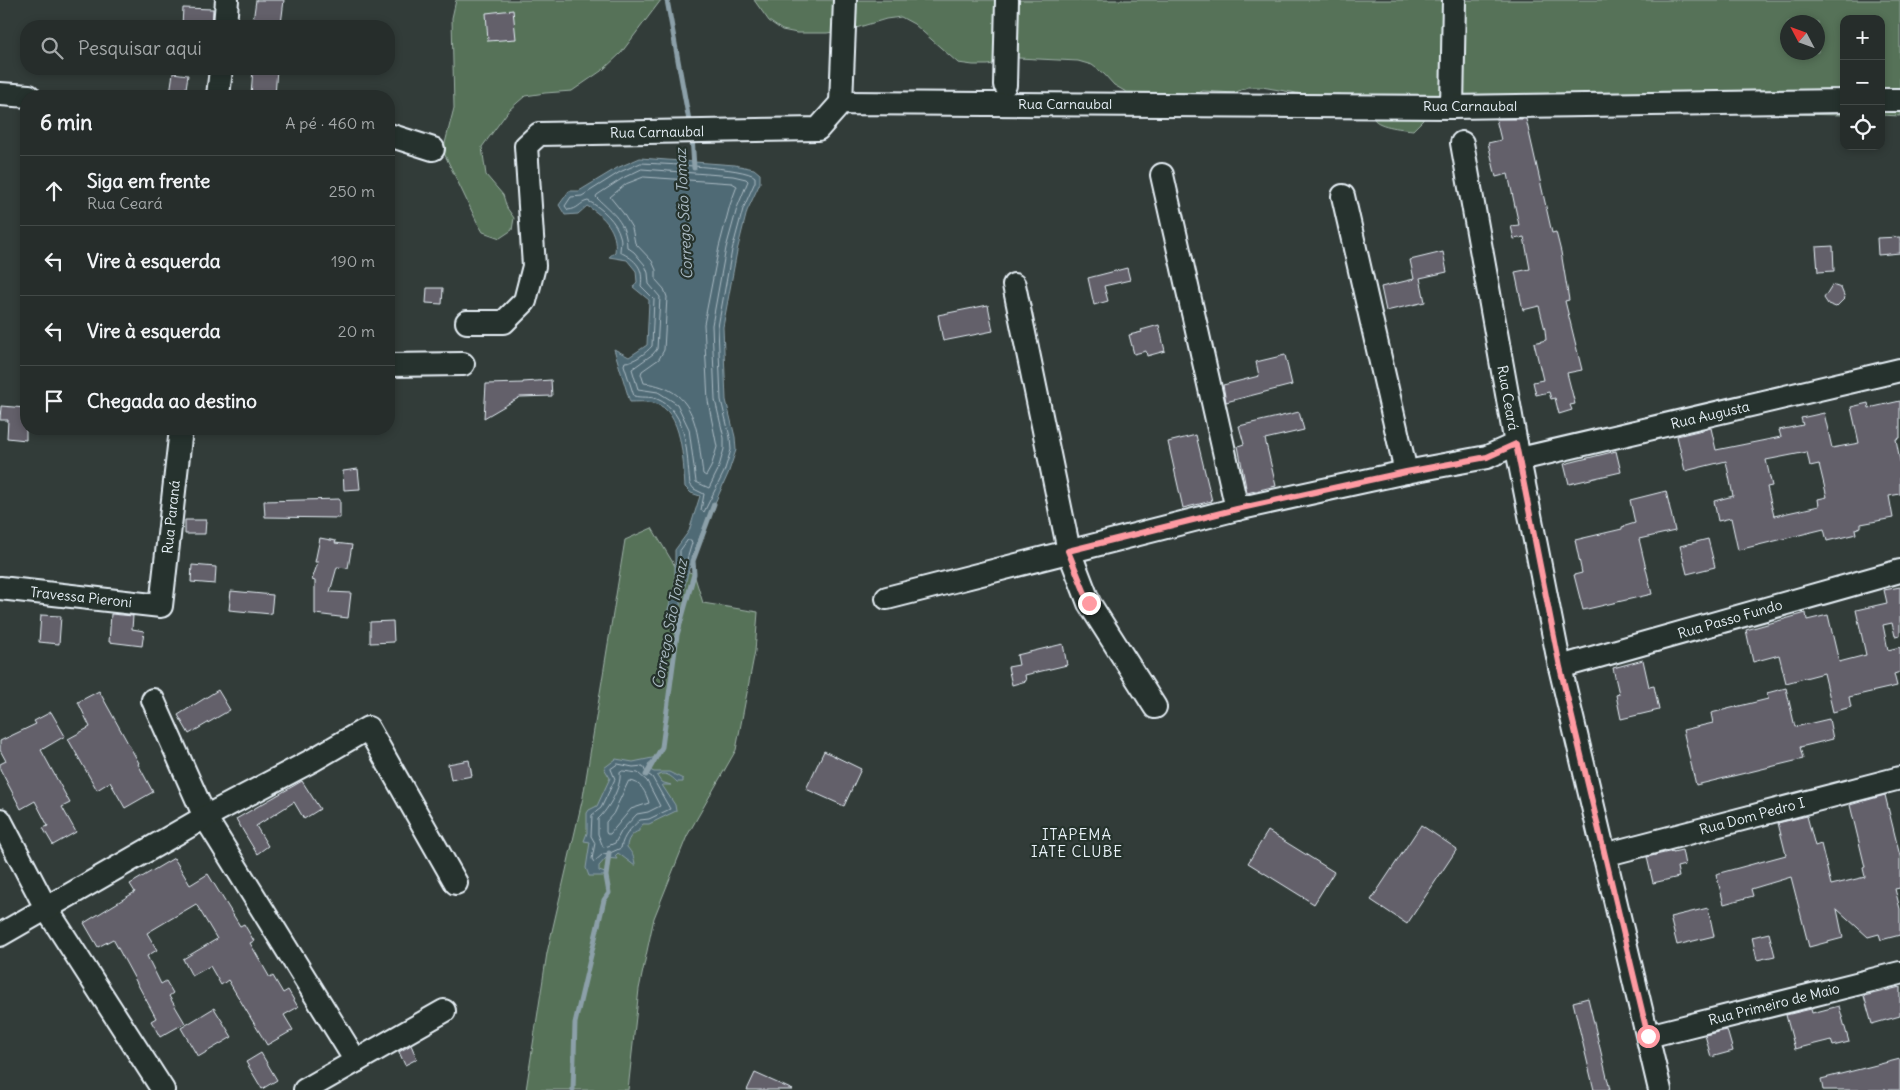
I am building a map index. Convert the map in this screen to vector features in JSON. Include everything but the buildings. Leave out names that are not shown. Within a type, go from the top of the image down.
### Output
[{"type":"street","points":[[226,20],[228,0]]},
{"type":"street","points":[[841,102],[844,0]]},
{"type":"street","points":[[1005,85],[1007,0]]},
{"type":"street","points":[[1452,107],[1454,0]]},
{"type":"street","points":[[219,90],[220,75]]},
{"type":"street","points":[[0,94],[20,95]]},
{"type":"street","points":[[1885,100],[1900,100]]},
{"type":"street","name":"Rua Carnaubal","points":[[467,322],[504,322],[525,301],[534,266],[526,146],[539,134],[818,129],[841,102],[1452,107],[1840,101]]},
{"type":"street","points":[[395,137],[434,149]]},
{"type":"street","name":"Rua Ceará","points":[[1462,144],[1560,667],[1660,1090]]},
{"type":"street","points":[[1162,175],[1237,509]]},
{"type":"street","points":[[1343,196],[1406,472]]},
{"type":"street","points":[[1014,285],[1068,551],[1089,603],[1155,707]]},
{"type":"street","points":[[395,365],[463,364]]},
{"type":"street","name":"Rua Augusta","points":[[887,598],[1237,509],[1406,472],[1518,451],[1900,370]]},
{"type":"street","name":"Rua Paraná","points":[[161,606],[180,435]]},
{"type":"street","name":"Rua Passo Fundo","points":[[1560,667],[1900,571]]},
{"type":"street","name":"Travessa Pieroni","points":[[0,588],[161,606]]},
{"type":"street","points":[[153,700],[205,817],[356,1061]]},
{"type":"street","points":[[0,935],[205,817],[313,760],[368,728],[456,883]]},
{"type":"street","name":"Rua Dom Pedro I","points":[[1604,855],[1900,778]]},
{"type":"street","points":[[0,820],[46,908],[163,1090]]},
{"type":"street","name":"Rua Primeiro de Maio","points":[[1648,1036],[1900,973]]},
{"type":"street","points":[[305,1090],[444,1010]]},
{"type":"green space","points":[[456,0],[661,0],[621,53],[604,69],[572,91],[525,96],[509,110],[482,147],[486,175],[503,195],[507,208],[514,218],[512,230],[500,238],[483,232],[443,151],[454,108],[452,18]]},
{"type":"green space","points":[[754,0],[1900,0],[1900,116],[1885,115],[1885,15],[1840,15],[1840,115],[1532,109],[1427,116],[1413,130],[1392,127],[1377,122],[1373,117],[1369,99],[1338,94],[1308,95],[1262,87],[1248,87],[1234,93],[1203,91],[1187,96],[1142,95],[1128,93],[1114,85],[1092,65],[1078,61],[1018,58],[988,65],[958,63],[914,24],[901,17],[827,33],[797,33],[782,30],[769,21]]},
{"type":"green space","points":[[652,528],[675,566],[694,574],[703,603],[758,612],[755,651],[736,750],[687,836],[654,918],[639,989],[628,1090],[526,1090],[547,953],[583,797],[625,540]]},
{"type":"water","points":[[640,158],[735,165],[754,169],[760,174],[760,183],[747,211],[737,251],[723,327],[726,400],[735,437],[736,450],[728,474],[700,536],[688,572],[679,613],[677,635],[667,613],[675,585],[675,550],[689,531],[700,496],[691,493],[685,487],[680,438],[671,416],[664,408],[654,403],[630,402],[614,349],[629,357],[647,345],[649,300],[633,287],[637,282],[636,271],[627,260],[609,257],[615,252],[615,244],[612,231],[604,219],[587,206],[578,214],[565,215],[559,205],[569,191],[579,191],[617,168]]},
{"type":"water","points":[[657,757],[648,764],[650,770],[654,772],[669,772],[683,779],[683,782],[677,782],[665,774],[657,776],[661,782],[671,785],[662,785],[675,805],[676,811],[649,824],[643,824],[639,831],[630,837],[627,847],[633,856],[635,866],[618,853],[615,856],[617,859],[606,858],[599,866],[599,871],[605,873],[606,876],[589,876],[586,868],[590,842],[584,841],[587,833],[587,813],[597,806],[610,778],[604,768],[616,759],[633,762]]},
{"type":"waterway","name":"Corrego São Tomaz","points":[[667,0],[690,126]]},
{"type":"waterway","name":"Corrego São Tomaz","points":[[692,136],[694,168]]},
{"type":"waterway","name":"Corrego São Tomaz","points":[[646,775],[662,747],[677,635],[694,574],[693,561],[714,504]]},
{"type":"waterway","name":"Corrego São Tomaz","points":[[573,1090],[575,1023],[604,900],[609,893],[606,876],[609,853]]},
{"type":"district","name":"ITAPEMA IATE CLUBE","points":[[1077,844]]},
{"type":"route","points":[[1089,603],[1068,551],[1237,509],[1406,472],[1487,457],[1516,444],[1560,667],[1648,1036]]}]
